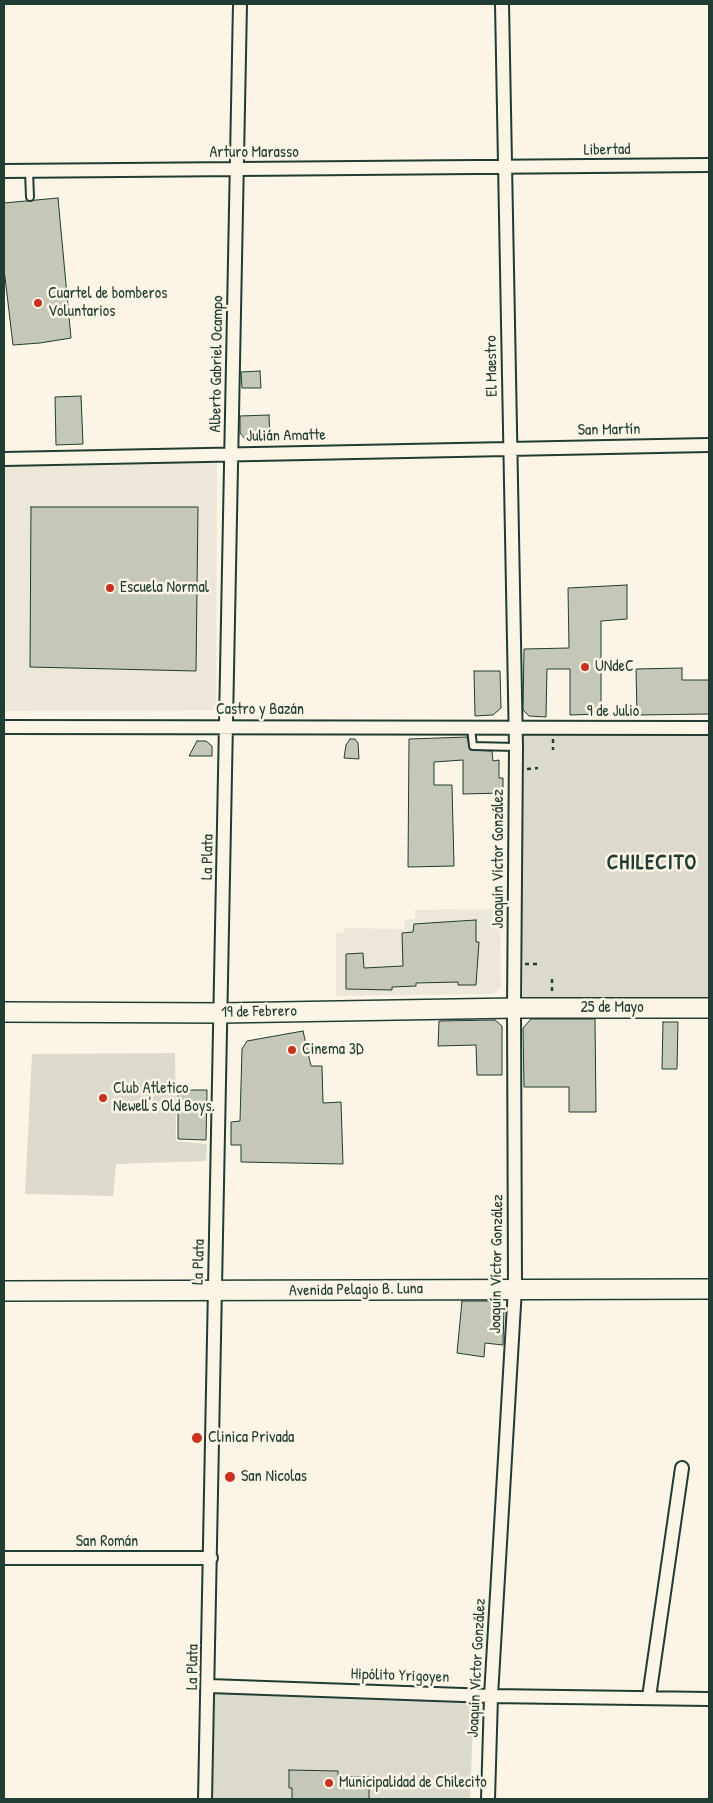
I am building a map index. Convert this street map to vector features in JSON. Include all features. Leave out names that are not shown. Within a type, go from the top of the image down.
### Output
[{"type":"main road","name":"19 de Febrero","points":[[4,1012],[222,1013],[514,1008]]},
{"type":"main road","name":"25 de Mayo","points":[[514,1008],[709,1008]]},
{"type":"main road","name":"Avenida Pelagio B. Luna","points":[[4,1291],[215,1292],[515,1288],[709,1289]]},
{"type":"street","name":"Alberto Gabriel Ocampo","points":[[226,726],[240,4]]},
{"type":"street","name":"El Maestro","points":[[502,4],[509,447],[516,728]]},
{"type":"street","name":"Libertad","points":[[505,168],[709,165]]},
{"type":"street","name":"Arturo Marasso","points":[[4,171],[505,168]]},
{"type":"street","name":"San Martín","points":[[509,447],[709,445]]},
{"type":"street","name":"Julián Amatte","points":[[4,459],[509,447]]},
{"type":"street","name":"La Plata","points":[[205,1799],[209,1686],[226,726]]},
{"type":"street","name":"Castro y Bazán","points":[[4,727],[516,728]]},
{"type":"street","name":"9 de Julio","points":[[516,728],[709,728]]},
{"type":"street","name":"Joaquín Víctor González","points":[[488,1799],[491,1696],[515,1288],[516,728]]},
{"type":"street","points":[[649,1697],[682,1468]]},
{"type":"street","name":"San Román","points":[[4,1558],[211,1558]]},
{"type":"street","name":"Hipólito Yrigoyen","points":[[209,1686],[491,1696],[709,1699]]},
{"type":"lane","points":[[28,172],[30,197]]},
{"type":"lane","points":[[471,727],[473,746],[516,747]]},
{"type":"shaded area","name":"Escuela Normal","points":[[217,463],[216,710],[4,711],[4,466]]},
{"type":"shaded area","points":[[709,733],[709,1000],[523,1001],[521,734]]},
{"type":"shaded area","points":[[500,909],[501,988],[493,994],[336,996],[336,933],[343,933],[344,928],[404,929],[405,919],[415,919],[415,910]]},
{"type":"shaded area","name":"Club Atletico Newell's Old Boys.","points":[[175,1053],[176,1141],[207,1144],[206,1161],[116,1164],[113,1196],[25,1194],[32,1054]]},
{"type":"shaded area","points":[[215,1693],[474,1699],[470,1799],[212,1799]]},
{"type":"building","name":"Cuartel de bomberos Voluntarios","points":[[58,198],[71,338],[13,345],[4,269],[4,203]]},
{"type":"building","points":[[260,371],[261,388],[242,388],[241,372]]},
{"type":"building","points":[[81,396],[83,444],[56,445],[55,397]]},
{"type":"building","points":[[269,415],[270,441],[247,441],[240,433],[240,416]]},
{"type":"building","points":[[31,507],[198,507],[196,671],[30,667]]},
{"type":"building","name":"UNdeC","points":[[627,585],[627,619],[601,621],[601,714],[570,715],[570,669],[547,669],[546,717],[529,716],[523,710],[524,649],[569,648],[568,588]]},
{"type":"building","points":[[682,668],[682,680],[709,680],[709,714],[637,715],[636,669]]},
{"type":"building","points":[[474,671],[500,671],[501,708],[493,715],[475,716]]},
{"type":"building","points":[[467,737],[470,750],[492,751],[493,761],[499,760],[499,778],[503,778],[503,793],[463,794],[463,760],[434,762],[434,785],[452,785],[454,866],[408,867],[409,739]]},
{"type":"building","points":[[350,739],[355,739],[358,743],[359,759],[344,758],[346,745]]},
{"type":"building","points":[[197,741],[206,741],[212,746],[212,756],[189,756]]},
{"type":"building","points":[[476,920],[476,942],[479,942],[476,985],[458,985],[458,982],[416,983],[416,986],[392,987],[392,990],[346,989],[346,954],[363,953],[364,968],[403,966],[402,933],[413,932],[414,924]]},
{"type":"building","points":[[531,1019],[595,1019],[596,1112],[569,1112],[569,1087],[524,1087],[523,1028]]},
{"type":"building","points":[[495,1020],[502,1026],[502,1075],[477,1075],[476,1045],[438,1046],[439,1021]]},
{"type":"building","points":[[663,1022],[678,1022],[677,1069],[662,1069]]},
{"type":"building","points":[[303,1031],[311,1066],[322,1066],[323,1103],[341,1102],[343,1164],[241,1162],[241,1145],[231,1145],[231,1122],[240,1121],[242,1049],[247,1041]]},
{"type":"building","points":[[178,1090],[207,1090],[206,1140],[178,1139]]},
{"type":"building","points":[[462,1301],[499,1301],[504,1309],[503,1345],[485,1343],[484,1357],[457,1353]]},
{"type":"building","name":"Municipalidad de Chilecito","points":[[289,1770],[338,1771],[338,1777],[369,1777],[369,1799],[292,1799],[292,1788],[289,1788]]},
{"type":"place","name":"Cuartel de bomberos Voluntarios","points":[[38,303]]},
{"type":"place","name":"Escuela Normal","points":[[110,588]]},
{"type":"place","name":"UNdeC","points":[[585,667]]},
{"type":"place","name":"Cinema 3D","points":[[292,1050]]},
{"type":"place","name":"Club Atletico Newell's Old Boys.","points":[[103,1098]]},
{"type":"place","name":"Clinica Privada","points":[[197,1438]]},
{"type":"place","name":"San Nicolas","points":[[230,1477]]},
{"type":"place","name":"Municipalidad de Chilecito","points":[[329,1783]]},
{"type":"district","name":"CHILECITO","points":[[652,863]]}]
